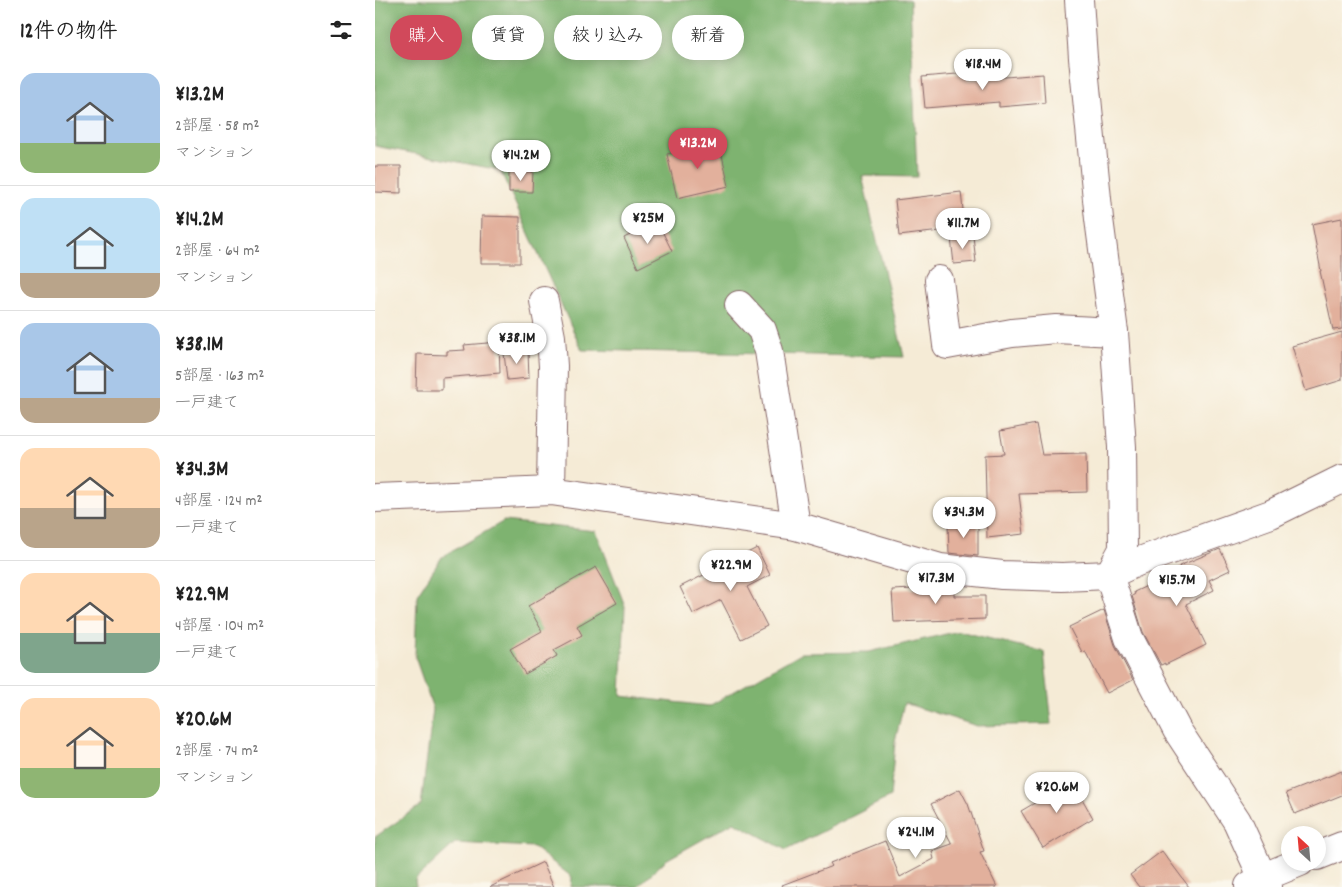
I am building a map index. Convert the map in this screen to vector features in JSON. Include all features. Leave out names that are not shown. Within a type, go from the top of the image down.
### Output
[{"type":"street","points":[[1079,0],[1099,219],[1114,332],[1122,447],[1123,549],[1109,576],[1129,638],[1177,730],[1237,821],[1259,884],[1283,871]]},
{"type":"street","points":[[939,280],[947,345],[1012,333],[1056,329],[1114,332]]},
{"type":"street","points":[[544,301],[551,336],[553,366],[551,491]]},
{"type":"street","points":[[739,305],[763,330],[769,351],[796,526]]},
{"type":"street","points":[[375,498],[551,491],[796,526],[940,568],[1002,575],[1062,577],[1109,576],[1137,562],[1271,514],[1342,479]]},
{"type":"street","points":[[1326,852],[1342,846]]},
{"type":"green space","points":[[375,0],[910,0],[917,177],[862,176],[904,357],[582,350],[500,170],[375,146]]},
{"type":"green space","points":[[504,521],[596,531],[625,606],[621,696],[709,706],[801,653],[869,652],[959,631],[1044,652],[1052,724],[977,726],[904,703],[895,742],[890,797],[786,850],[734,822],[666,860],[637,887],[571,887],[572,877],[533,847],[455,843],[415,880],[416,887],[375,887],[375,837],[421,805],[433,709],[415,657],[417,595],[442,557]]},
{"type":"building","points":[[968,73],[968,80],[1043,74],[1045,103],[999,107],[999,102],[925,108],[922,77]]},
{"type":"building","points":[[719,142],[729,186],[677,198],[667,154]]},
{"type":"building","points":[[375,166],[401,166],[401,193],[375,192]]},
{"type":"building","points":[[509,171],[533,172],[532,192],[509,192]]},
{"type":"building","points":[[961,192],[965,228],[899,236],[895,200]]},
{"type":"building","points":[[482,216],[520,217],[520,263],[481,263]]},
{"type":"building","points":[[1342,218],[1342,329],[1333,330],[1312,224]]},
{"type":"building","points":[[657,221],[672,251],[638,268],[624,238]]},
{"type":"building","points":[[973,236],[976,262],[954,264],[951,238]]},
{"type":"building","points":[[1342,332],[1342,380],[1306,391],[1292,346]]},
{"type":"building","points":[[499,342],[500,373],[442,378],[442,390],[416,390],[417,354],[447,355],[447,351],[465,350],[464,345]]},
{"type":"building","points":[[528,351],[529,378],[507,380],[504,353]]},
{"type":"building","points":[[1036,424],[1042,455],[1086,454],[1087,492],[1019,494],[1024,534],[987,538],[985,455],[1004,454],[1000,431]]},
{"type":"building","points":[[978,523],[978,556],[949,553],[948,524]]},
{"type":"building","points":[[757,548],[770,575],[747,587],[767,626],[741,639],[721,600],[693,614],[680,587]]},
{"type":"building","points":[[1220,549],[1230,570],[1209,580],[1214,590],[1186,604],[1206,645],[1165,665],[1165,663],[1161,665],[1143,632],[1132,596],[1135,594],[1134,592],[1181,570],[1179,566]]},
{"type":"building","points":[[596,567],[617,603],[577,626],[582,635],[554,650],[557,656],[525,674],[510,649],[542,631],[528,606]]},
{"type":"building","points":[[954,587],[954,596],[985,596],[985,619],[894,622],[892,590]]},
{"type":"building","points":[[1104,610],[1115,645],[1133,680],[1107,693],[1085,651],[1082,652],[1069,627]]},
{"type":"building","points":[[1342,771],[1342,795],[1295,814],[1286,793]]},
{"type":"building","points":[[1072,781],[1093,818],[1043,848],[1021,811]]},
{"type":"building","points":[[960,789],[968,804],[984,851],[980,852],[997,887],[783,887],[782,885],[832,866],[830,863],[885,841],[900,877],[934,859],[932,851],[952,844],[931,804]]},
{"type":"building","points":[[1162,851],[1189,887],[1139,887],[1130,875]]},
{"type":"building","points":[[543,862],[554,887],[490,887]]}]
